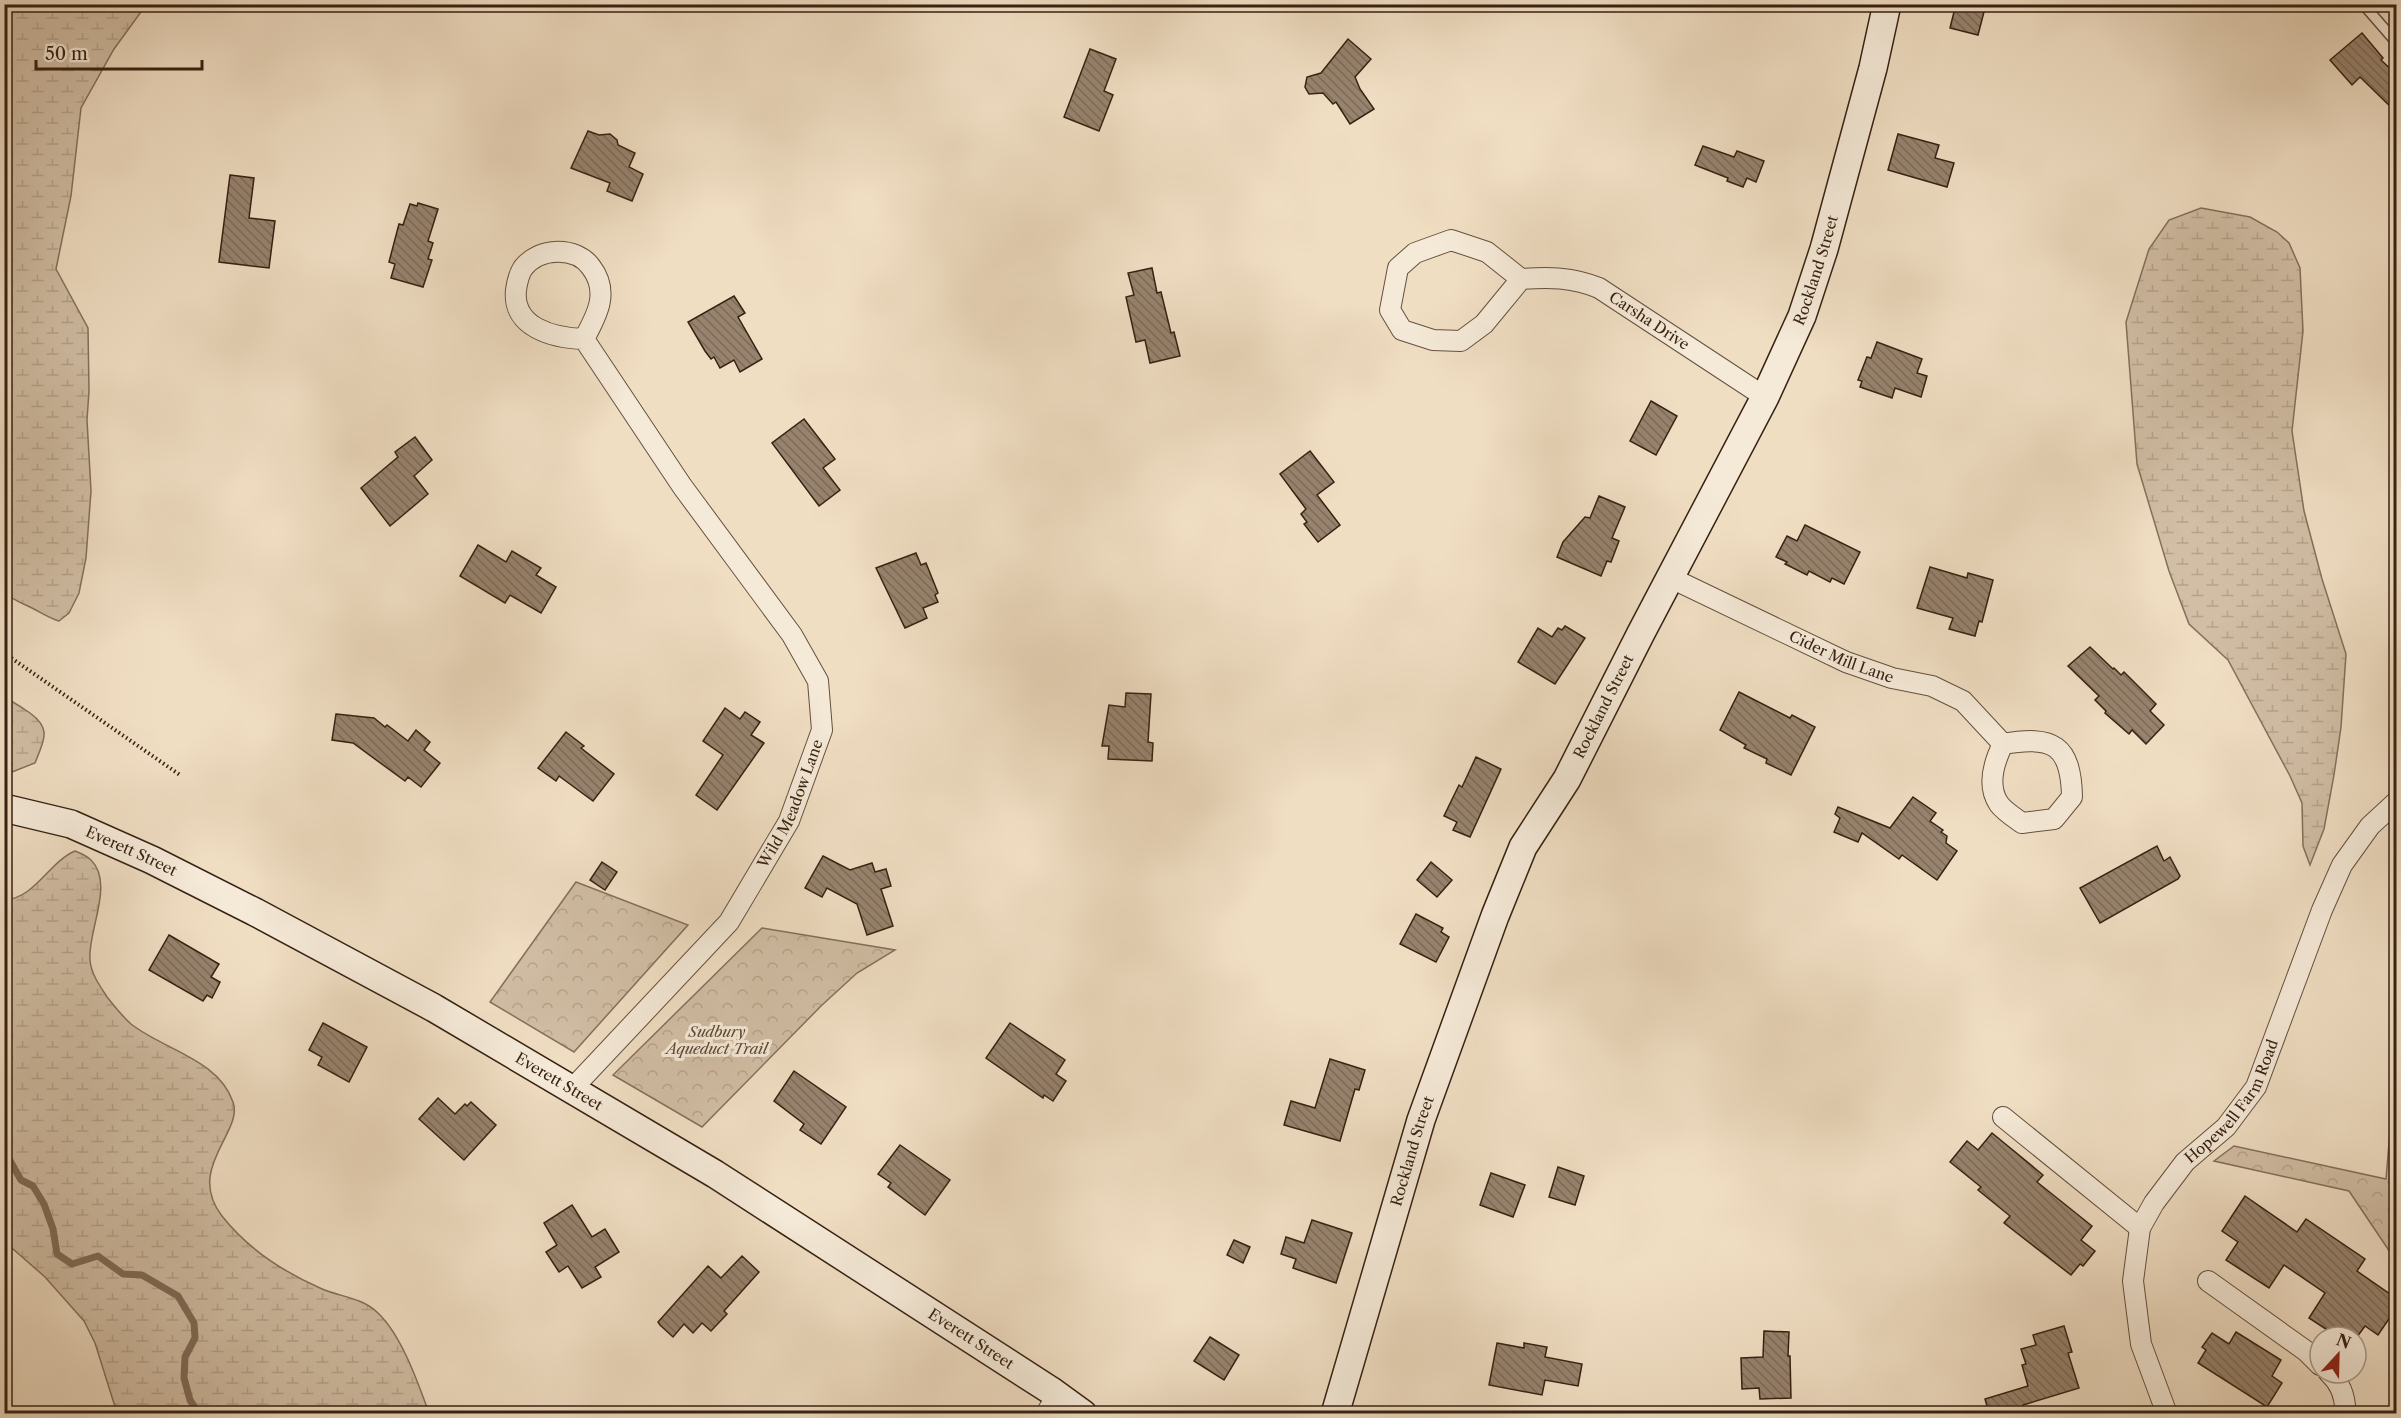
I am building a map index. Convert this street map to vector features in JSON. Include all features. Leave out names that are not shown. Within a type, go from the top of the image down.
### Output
[{"type":"street","name":"Rockland Street","points":[[1335,1413],[1420,1120],[1523,847],[1567,779],[1765,397],[1802,316],[1824,249],[1887,4]]},
{"type":"street","points":[[1451,240],[1487,252],[1521,279],[1484,324],[1461,341],[1433,340],[1402,330],[1390,310],[1398,268],[1415,253],[1451,240]]},
{"type":"street","points":[[563,251],[575,254],[588,262],[597,275],[602,291],[600,305],[584,339],[571,339],[540,332],[521,314],[515,300],[517,284],[522,269],[532,258],[563,251]]},
{"type":"street","name":"Carsha Drive","points":[[1521,279],[1550,277],[1578,280],[1599,288],[1765,397]]},
{"type":"street","name":"Wild Meadow Lane","points":[[572,1089],[729,922],[789,821],[822,730],[818,681],[792,635],[682,486],[584,339]]},
{"type":"street","name":"Cider Mill Lane","points":[[1671,578],[1846,662],[1892,678],[1932,687],[1963,701],[2003,744]]},
{"type":"street","points":[[2029,740],[2046,741],[2065,757],[2071,773],[2072,797],[2054,819],[2022,823],[2000,805],[1992,785],[1995,760],[2003,744],[2029,740]]},
{"type":"street","name":"Hopewell Farm Road","points":[[2167,1413],[2141,1344],[2133,1281],[2140,1228],[2154,1203],[2185,1162],[2226,1127],[2256,1087],[2322,910],[2342,865],[2370,826],[2397,802]]},
{"type":"street","name":"Everett Street","points":[[4,808],[71,824],[190,878],[434,1008],[735,1187],[1052,1404],[1083,1413]]},
{"type":"street","points":[[2003,1117],[2140,1228]]},
{"type":"street","points":[[2208,1281],[2308,1353]]},
{"type":"street","points":[[2340,1385],[2345,1413]]},
{"type":"lane","points":[[2363,4],[2396,42]]},
{"type":"path","points":[[4,653],[180,775]]},
{"type":"green space","points":[[4,5],[146,5],[114,49],[81,108],[71,196],[56,269],[88,328],[87,420],[91,491],[86,558],[79,593],[69,613],[59,621],[5,593]]},
{"type":"green space","points":[[2201,208],[2250,217],[2277,232],[2289,243],[2300,268],[2303,331],[2292,431],[2304,511],[2322,579],[2346,654],[2341,727],[2334,775],[2324,829],[2310,865],[2303,846],[2302,803],[2228,660],[2189,624],[2169,571],[2137,464],[2126,322],[2149,249],[2169,220]]},
{"type":"green space","points":[[5,698],[37,719],[44,730],[44,735],[35,763],[5,773]]},
{"type":"green space","points":[[75,851],[91,860],[98,870],[101,882],[90,960],[94,975],[107,997],[131,1024],[203,1065],[215,1075],[226,1087],[233,1102],[234,1114],[231,1126],[212,1167],[210,1182],[212,1199],[222,1216],[255,1249],[280,1267],[327,1291],[358,1300],[378,1313],[402,1347],[429,1413],[117,1413],[95,1343],[84,1321],[45,1277],[5,1242],[5,900],[25,893],[57,863]]},
{"type":"green space","points":[[576,882],[688,925],[574,1052],[490,1002]]},
{"type":"green space","name":"Sudbury Aqueduct Trail","points":[[762,928],[895,950],[857,973],[821,1006],[702,1127],[613,1075]]},
{"type":"green space","points":[[2394,1084],[2396,1084],[2396,1261],[2349,1191],[2214,1161],[2234,1146],[2386,1179]]},
{"type":"building","points":[[1956,4],[1986,4],[1978,35],[1950,28]]},
{"type":"building","points":[[2362,33],[2383,58],[2381,60],[2397,75],[2397,113],[2360,77],[2352,85],[2330,60]]},
{"type":"building","points":[[1348,39],[1371,59],[1355,77],[1360,89],[1374,109],[1350,124],[1336,102],[1333,104],[1323,93],[1309,94],[1305,87],[1307,77],[1321,73]]},
{"type":"building","points":[[1090,49],[1116,59],[1104,91],[1113,95],[1099,131],[1064,117]]},
{"type":"building","points":[[588,131],[599,135],[610,134],[617,140],[618,145],[635,153],[629,167],[643,174],[632,201],[607,191],[610,183],[571,168]]},
{"type":"building","points":[[1898,134],[1939,145],[1935,158],[1954,163],[1947,187],[1888,170]]},
{"type":"building","points":[[1703,146],[1734,157],[1737,151],[1764,161],[1756,182],[1747,178],[1743,187],[1727,181],[1728,178],[1695,165]]},
{"type":"building","points":[[230,175],[254,178],[249,218],[275,221],[269,268],[219,262]]},
{"type":"building","points":[[418,203],[438,209],[428,241],[433,243],[428,259],[432,260],[423,287],[391,278],[395,264],[389,262],[399,224],[403,225],[410,204],[417,206]]},
{"type":"building","points":[[1152,268],[1157,293],[1161,292],[1171,333],[1174,332],[1180,356],[1150,363],[1145,340],[1136,342],[1126,297],[1134,295],[1128,273]]},
{"type":"building","points":[[734,296],[745,313],[738,317],[762,359],[740,372],[734,360],[720,368],[714,357],[711,359],[705,351],[688,322]]},
{"type":"building","points":[[1877,342],[1922,359],[1917,373],[1927,376],[1921,397],[1895,388],[1892,398],[1860,387],[1862,381],[1858,380],[1867,357],[1871,358]]},
{"type":"building","points":[[1651,401],[1677,416],[1656,455],[1630,441]]},
{"type":"building","points":[[804,419],[835,459],[823,468],[840,490],[819,506],[772,443]]},
{"type":"building","points":[[415,437],[432,460],[414,476],[428,494],[390,526],[361,488],[398,457],[395,452]]},
{"type":"building","points":[[1310,451],[1334,482],[1317,495],[1340,525],[1318,542],[1304,524],[1307,522],[1301,514],[1306,509],[1280,474]]},
{"type":"building","points":[[1599,496],[1625,507],[1612,538],[1619,541],[1611,562],[1607,561],[1601,576],[1557,557],[1563,542],[1585,517],[1590,518]]},
{"type":"building","points":[[1805,525],[1860,552],[1844,584],[1832,578],[1830,582],[1809,571],[1807,575],[1776,557],[1787,536],[1797,541]]},
{"type":"building","points":[[478,545],[506,562],[512,551],[541,568],[536,575],[556,587],[541,613],[510,595],[505,603],[460,576]]},
{"type":"building","points":[[916,553],[921,565],[926,563],[938,593],[935,595],[938,602],[923,608],[927,618],[905,628],[876,568]]},
{"type":"building","points":[[1930,567],[1967,578],[1968,573],[1993,580],[1982,622],[1979,621],[1975,636],[1949,629],[1953,618],[1917,608]]},
{"type":"building","points":[[1565,626],[1585,638],[1555,684],[1518,662],[1538,628],[1552,637],[1558,628],[1562,630]]},
{"type":"building","points":[[2090,647],[2121,675],[2124,672],[2156,704],[2150,711],[2164,725],[2146,744],[2132,730],[2129,734],[2105,713],[2106,711],[2095,700],[2099,696],[2068,666]]},
{"type":"building","points":[[1739,692],[1790,718],[1792,715],[1815,727],[1791,775],[1766,763],[1767,759],[1744,748],[1746,745],[1720,730]]},
{"type":"building","points":[[1126,693],[1151,694],[1148,742],[1153,743],[1152,761],[1108,759],[1109,746],[1102,746],[1109,705],[1125,707]]},
{"type":"building","points":[[725,708],[740,719],[745,712],[760,722],[751,735],[764,743],[717,810],[696,795],[723,755],[703,741]]},
{"type":"building","points":[[336,714],[374,718],[408,741],[416,730],[430,742],[424,750],[440,763],[421,787],[408,777],[405,781],[353,743],[332,740]]},
{"type":"building","points":[[566,732],[584,746],[581,748],[614,774],[593,801],[559,776],[556,781],[538,768]]},
{"type":"building","points":[[1476,757],[1501,769],[1470,837],[1453,830],[1457,822],[1444,816],[1459,785],[1462,787]]},
{"type":"building","points":[[1913,797],[1936,813],[1930,821],[1943,830],[1941,832],[1947,836],[1946,843],[1957,851],[1937,880],[1902,855],[1899,859],[1862,833],[1858,842],[1834,832],[1840,818],[1835,814],[1838,807],[1890,828]]},
{"type":"building","points":[[2157,846],[2164,861],[2170,857],[2180,876],[2178,879],[2100,923],[2080,888]]},
{"type":"building","points":[[823,856],[850,870],[872,863],[875,872],[886,869],[891,886],[881,889],[893,926],[867,935],[857,904],[827,888],[822,897],[805,888]]},
{"type":"building","points":[[602,862],[617,872],[605,890],[590,880]]},
{"type":"building","points":[[1431,862],[1452,880],[1437,897],[1417,880]]},
{"type":"building","points":[[1416,914],[1443,928],[1441,932],[1449,937],[1436,962],[1400,944]]},
{"type":"building","points":[[169,935],[219,964],[211,977],[220,982],[212,998],[207,995],[203,1001],[149,970]]},
{"type":"building","points":[[323,1023],[367,1047],[349,1082],[318,1065],[322,1057],[309,1050]]},
{"type":"building","points":[[1010,1023],[1065,1060],[1056,1074],[1066,1081],[1053,1101],[1044,1095],[1043,1098],[986,1058]]},
{"type":"building","points":[[1330,1059],[1365,1070],[1359,1090],[1355,1089],[1340,1141],[1284,1125],[1291,1101],[1315,1108]]},
{"type":"building","points":[[794,1071],[846,1107],[821,1144],[800,1130],[804,1124],[774,1101]]},
{"type":"building","points":[[438,1098],[455,1114],[465,1104],[467,1106],[471,1102],[496,1125],[464,1160],[419,1119]]},
{"type":"building","points":[[1992,1133],[2043,1175],[2037,1182],[2092,1226],[2081,1240],[2095,1251],[2083,1266],[2080,1264],[2071,1275],[2004,1223],[2010,1216],[1978,1190],[1981,1187],[1950,1162],[1967,1141],[1978,1150]]},
{"type":"building","points":[[900,1145],[950,1180],[925,1215],[888,1187],[891,1183],[878,1174]]},
{"type":"building","points":[[1558,1167],[1584,1176],[1575,1205],[1549,1197]]},
{"type":"building","points":[[1491,1173],[1525,1185],[1513,1217],[1480,1205]]},
{"type":"building","points":[[2245,1196],[2297,1232],[2306,1219],[2365,1259],[2357,1271],[2397,1299],[2397,1307],[2378,1335],[2368,1328],[2368,1325],[2320,1325],[2309,1318],[2325,1293],[2284,1265],[2269,1288],[2226,1260],[2238,1242],[2222,1231]]},
{"type":"building","points":[[572,1205],[592,1237],[605,1229],[619,1252],[595,1267],[601,1277],[582,1288],[568,1266],[559,1272],[546,1252],[557,1245],[544,1223]]},
{"type":"building","points":[[1312,1220],[1352,1233],[1336,1283],[1293,1268],[1296,1259],[1281,1254],[1286,1237],[1304,1243]]},
{"type":"building","points":[[1234,1240],[1250,1247],[1243,1263],[1227,1255]]},
{"type":"building","points":[[742,1256],[759,1272],[724,1311],[727,1314],[711,1331],[702,1323],[693,1333],[684,1324],[673,1337],[660,1325],[658,1322],[708,1266],[721,1278]]},
{"type":"building","points":[[2064,1326],[2072,1352],[2068,1353],[2079,1388],[2023,1405],[2026,1413],[1989,1413],[1985,1399],[2028,1386],[2022,1365],[2026,1364],[2021,1349],[2036,1345],[2033,1335]]},
{"type":"building","points":[[1764,1331],[1789,1332],[1791,1398],[1760,1399],[1759,1388],[1742,1389],[1741,1358],[1763,1357]]},
{"type":"building","points":[[2236,1332],[2281,1360],[2272,1376],[2282,1383],[2267,1407],[2198,1363],[2206,1350],[2202,1347],[2212,1333],[2229,1344]]},
{"type":"building","points":[[1210,1337],[1239,1355],[1224,1380],[1194,1361]]},
{"type":"building","points":[[1497,1343],[1524,1348],[1524,1343],[1547,1347],[1545,1357],[1582,1364],[1578,1386],[1545,1380],[1542,1395],[1489,1385]]},
{"type":"waterway","points":[[4,1150],[21,1180],[33,1186],[44,1204],[53,1229],[57,1254],[72,1264],[98,1256],[123,1274],[142,1275],[178,1296],[194,1323],[195,1338],[185,1357],[184,1378],[190,1400],[199,1414]]}]
